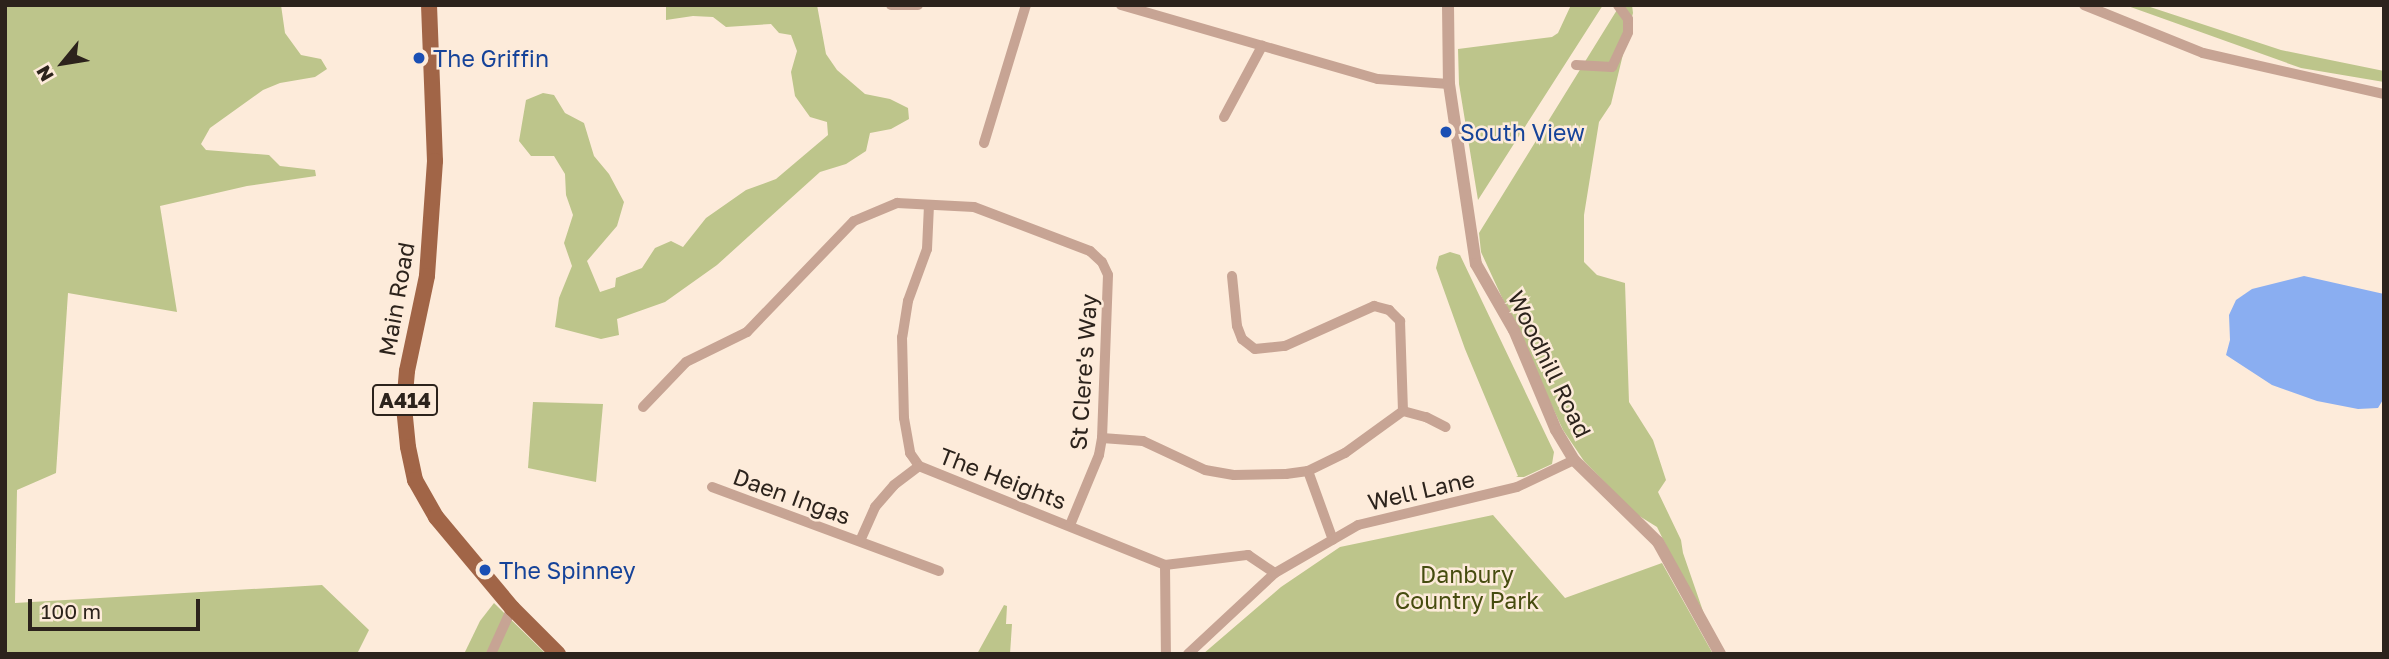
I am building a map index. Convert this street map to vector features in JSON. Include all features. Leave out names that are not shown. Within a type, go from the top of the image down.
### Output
[{"type":"main road","name":"Main Road","points":[[429,5],[435,161],[427,276],[407,371],[404,407],[408,447],[415,480],[436,517],[512,608]]},
{"type":"main road","name":"A414","points":[[512,608],[558,654]]},
{"type":"street","points":[[891,5],[918,5]]},
{"type":"street","points":[[984,144],[1026,5]]},
{"type":"street","points":[[1121,5],[1378,79],[1450,84]]},
{"type":"street","name":"Woodhill Road","points":[[1448,5],[1450,84],[1476,264],[1514,330],[1556,430],[1574,460],[1658,542],[1720,654]]},
{"type":"street","points":[[1576,65],[1612,67],[1628,32],[1628,19],[1618,5]]},
{"type":"street","points":[[2084,5],[2203,53],[2384,94]]},
{"type":"street","points":[[1224,117],[1262,46]]},
{"type":"street","name":"St Clere's Way","points":[[642,407],[686,362],[747,332],[854,221],[897,203],[974,207],[1090,251],[1102,262],[1108,275],[1102,438],[1099,455],[1070,525]]},
{"type":"street","name":"The Heights","points":[[929,205],[927,249],[908,300],[902,337],[904,418],[910,453],[919,466],[1165,565],[1248,555],[1275,573]]},
{"type":"street","points":[[1232,276],[1237,326],[1242,339],[1255,349],[1285,346],[1374,306],[1389,310],[1400,321],[1404,411]]},
{"type":"street","points":[[1102,438],[1143,441],[1205,470],[1234,475],[1308,471],[1345,453],[1404,411]]},
{"type":"street","points":[[1404,411],[1426,417],[1446,427]]},
{"type":"street","name":"Well Lane","points":[[1188,654],[1275,573],[1358,525],[1517,487],[1574,460]]},
{"type":"street","name":"Daen Ingas","points":[[860,541],[875,507],[901,479],[919,466]]},
{"type":"street","points":[[1308,471],[1333,540]]},
{"type":"street","name":"Daen Ingas","points":[[712,486],[939,571]]},
{"type":"street","points":[[1165,565],[1166,654]]},
{"type":"street","points":[[491,654],[512,608]]},
{"type":"green space","points":[[5,5],[281,5],[285,33],[301,55],[321,59],[327,69],[315,77],[280,83],[263,90],[210,128],[201,144],[206,150],[269,155],[280,166],[315,170],[316,176],[247,186],[160,206],[177,312],[68,293],[56,473],[17,490],[15,603],[322,585],[369,630],[357,654],[5,654]]},
{"type":"green space","points":[[817,5],[826,54],[837,70],[865,94],[890,99],[908,108],[909,119],[891,129],[870,133],[866,151],[846,164],[820,172],[717,265],[665,302],[617,319],[619,335],[601,339],[555,327],[559,298],[572,266],[564,243],[573,215],[566,195],[565,174],[554,156],[531,156],[519,141],[526,100],[543,93],[554,95],[565,113],[584,123],[594,156],[609,174],[624,202],[617,226],[587,261],[600,292],[615,287],[616,278],[642,268],[655,248],[671,241],[683,247],[706,218],[746,190],[776,179],[828,135],[827,122],[810,117],[795,96],[791,72],[797,51],[791,35],[779,33],[771,24],[726,27],[713,17],[693,16],[666,20],[666,6]]},
{"type":"green space","points":[[1571,5],[1603,5],[1478,200],[1459,84],[1458,49],[1552,37],[1558,33]]},
{"type":"green space","points":[[1620,5],[1632,5],[1633,13],[1611,104],[1599,122],[1584,215],[1584,262],[1597,275],[1625,283],[1629,402],[1653,440],[1666,480],[1658,492],[1681,540],[1714,643],[1657,527],[1636,514],[1584,461],[1563,430],[1481,252],[1479,233]]},
{"type":"green space","points":[[2125,5],[2144,5],[2281,50],[2384,71],[2384,82],[2301,68]]},
{"type":"green space","points":[[1450,252],[1460,255],[1554,452],[1552,464],[1524,477],[1516,477],[1518,476],[1465,349],[1436,268],[1439,256]]},
{"type":"green space","points":[[533,402],[603,404],[596,482],[528,468]]},
{"type":"green space","name":"Danbury Country Park","points":[[1493,515],[1565,598],[1662,563],[1713,654],[1203,654],[1281,587],[1340,547]]},
{"type":"green space","points":[[494,603],[546,654],[464,654],[480,621]]},
{"type":"green space","points":[[1004,605],[1007,606],[1006,624],[1012,624],[1010,654],[977,654]]},
{"type":"water","points":[[2304,276],[2384,294],[2384,398],[2378,408],[2358,409],[2317,401],[2272,385],[2226,355],[2230,340],[2229,315],[2236,300],[2252,289]]},
{"type":"place","name":"The Griffin","points":[[419,58]]},
{"type":"place","name":"South View","points":[[1446,132]]},
{"type":"place","name":"The Spinney","points":[[485,570]]}]
